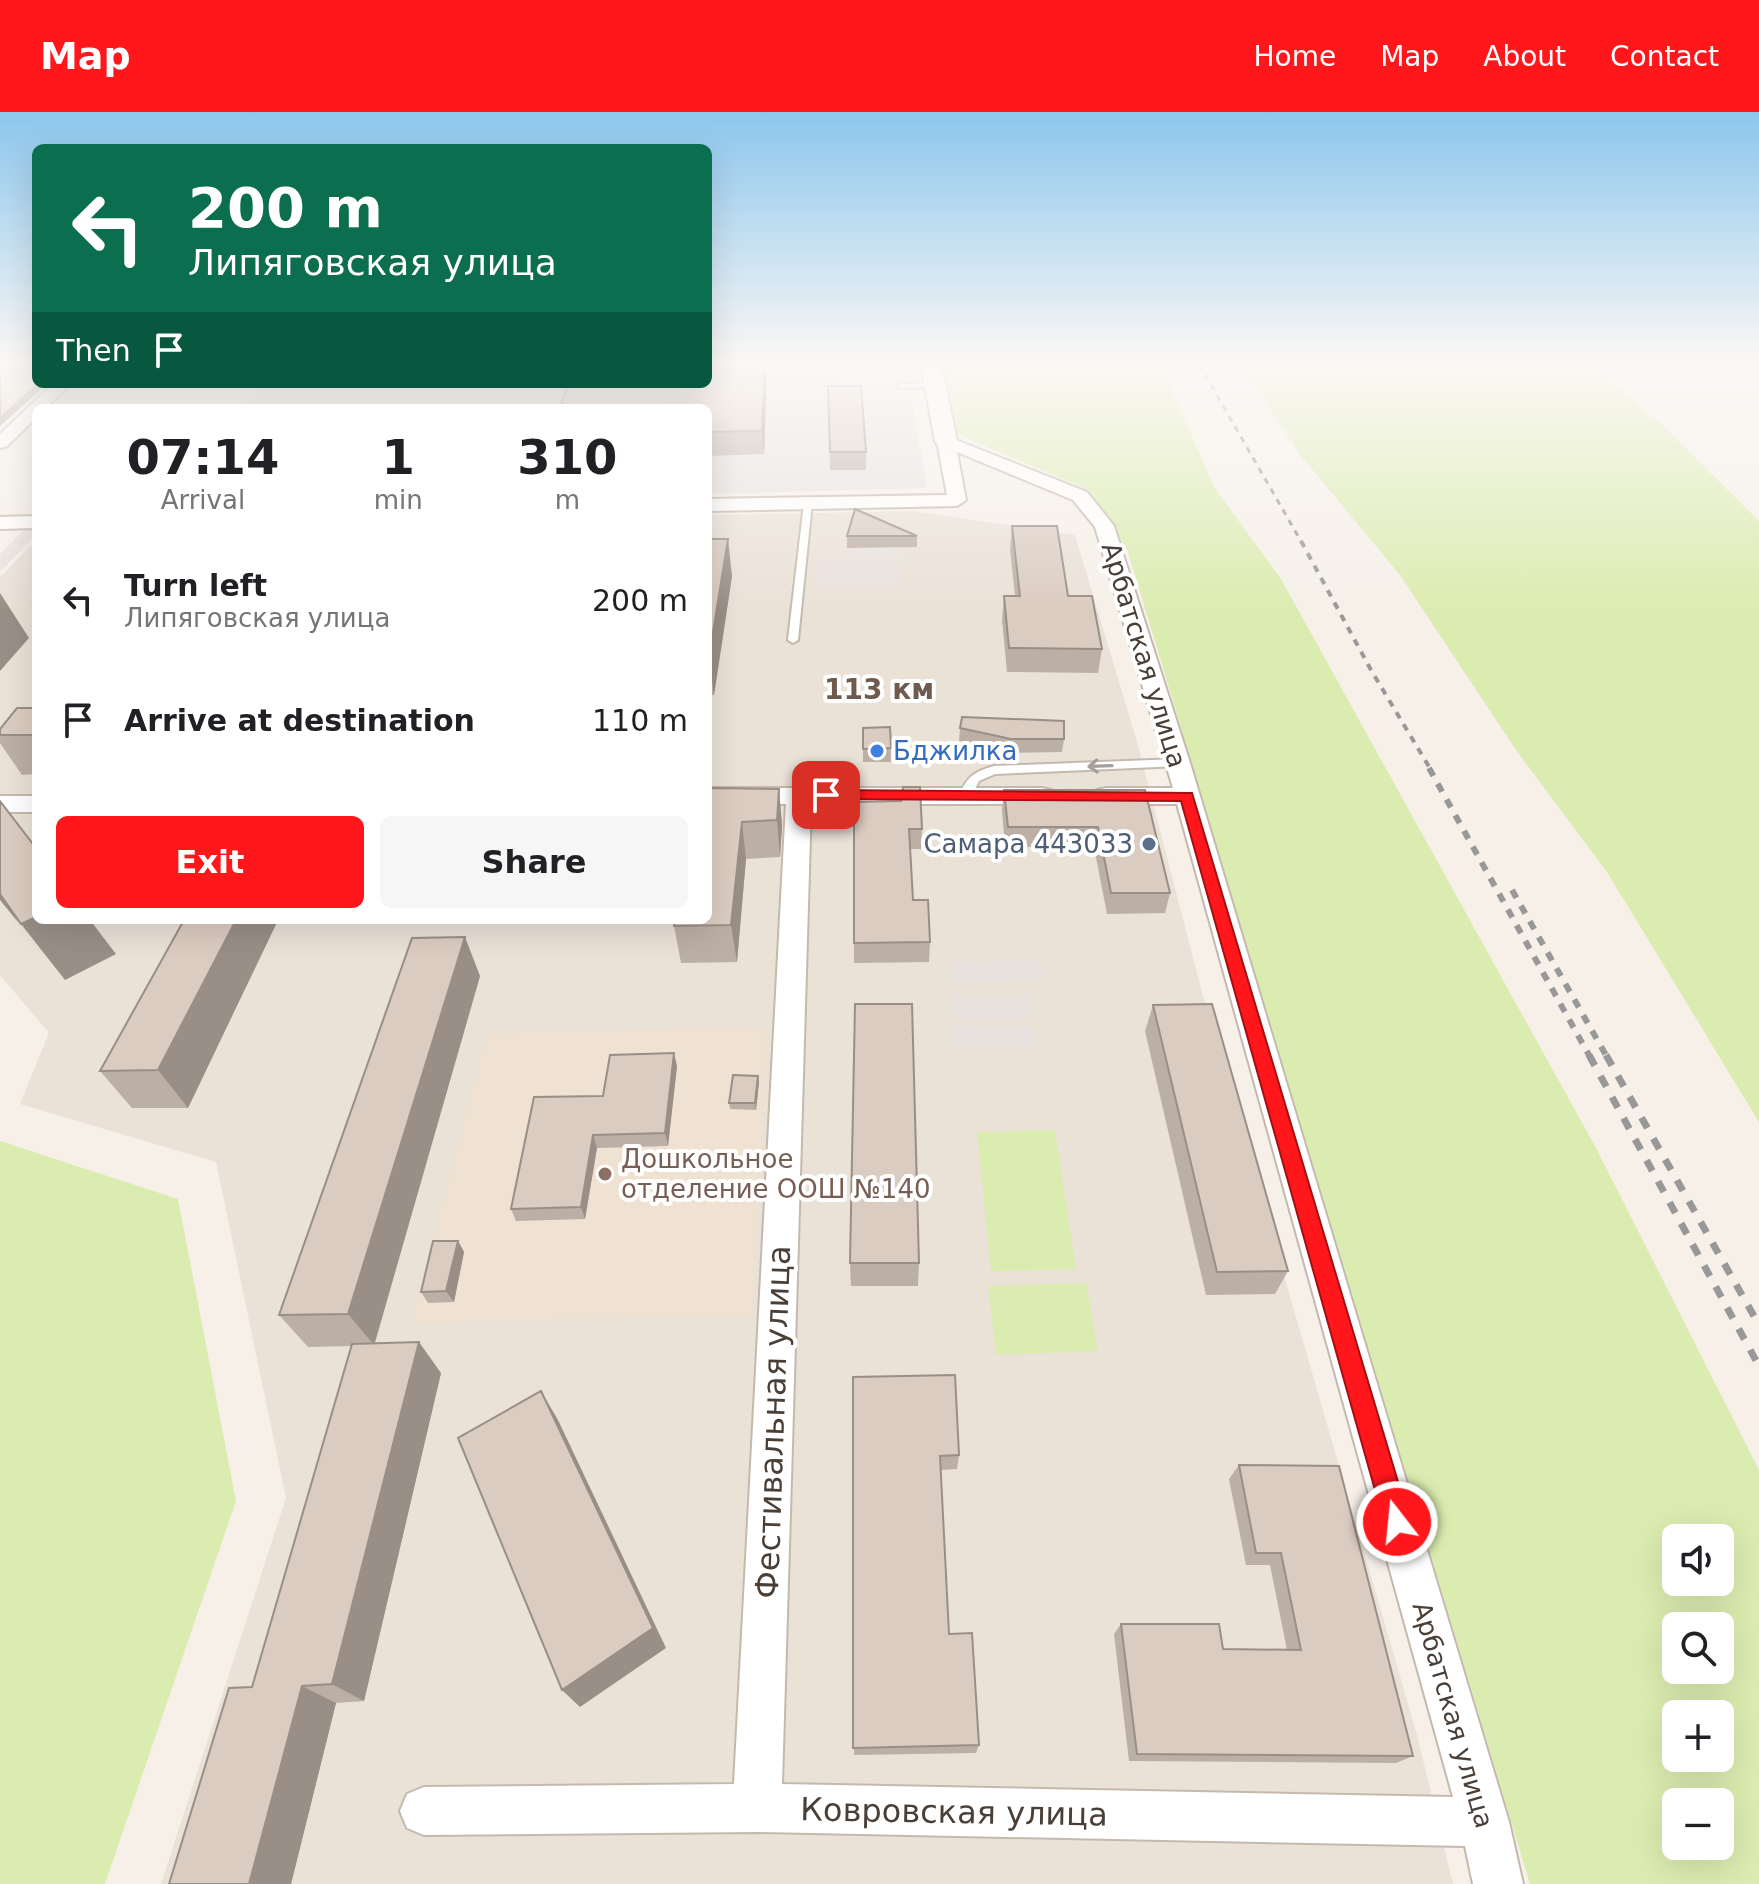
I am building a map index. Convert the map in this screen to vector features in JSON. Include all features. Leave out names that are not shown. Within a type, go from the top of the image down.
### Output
[{"type":"street","points":[[712,505],[957,500],[947,447]]},
{"type":"street","name":"Арбатская улица","points":[[960,447],[1080,496],[1104,526],[1182,780],[1484,1822],[1498,1884]]},
{"type":"street","points":[[0,523],[32,522]]},
{"type":"street","points":[[712,796],[1069,796],[1182,780]]},
{"type":"street","name":"Фестивальная улица","points":[[757,1808],[799,795]]},
{"type":"street","points":[[0,804],[32,804]]},
{"type":"street","name":"Ковровская улица","points":[[424,1811],[757,1808],[1484,1822]]},
{"type":"lane","points":[[793,640],[808,503]]},
{"type":"lane","points":[[966,796],[969,782],[976,775],[994,770],[1182,780]]},
{"type":"shaded area","points":[[712,447],[920,447],[927,488],[712,494]]},
{"type":"shaded area","points":[[913,511],[1075,535],[1137,742],[1203,996],[1417,1735],[1453,1884],[161,1884],[286,1498],[216,1162],[20,1104],[49,1033],[0,975],[0,577],[32,544],[32,924],[712,924],[712,515]]},
{"type":"shaded area","points":[[848,521],[897,521],[901,583],[818,584],[819,559],[848,559]]},
{"type":"shaded area","points":[[25,529],[32,529],[32,539],[0,572],[0,554]]},
{"type":"shaded area","points":[[1041,960],[1045,980],[954,983],[952,963]]},
{"type":"shaded area","points":[[953,995],[1032,995],[1034,1018],[954,1018]]},
{"type":"shaded area","points":[[952,1026],[1034,1027],[1036,1048],[953,1047]]},
{"type":"shaded area","name":"Дошкольное отделение ООШ №140","points":[[767,1027],[752,1315],[411,1323],[487,1033]]},
{"type":"green space","points":[[987,447],[1196,447],[1214,487],[1281,579],[1596,1148],[1759,1470],[1759,1884],[1530,1884],[1128,552],[1089,490]]},
{"type":"green space","points":[[1295,447],[1684,447],[1759,521],[1759,1122],[1607,872],[1516,750],[1400,575]]},
{"type":"green space","points":[[1055,1130],[1076,1269],[991,1271],[977,1132]]},
{"type":"green space","points":[[0,1141],[178,1199],[236,1501],[105,1884],[0,1884]]},
{"type":"green space","points":[[1086,1283],[1098,1351],[996,1355],[988,1286]]},
{"type":"building","points":[[830,447],[866,447],[866,452],[830,452]]},
{"type":"building","points":[[855,509],[917,536],[847,536]]},
{"type":"building","points":[[1012,526],[1057,526],[1068,596],[1092,596],[1102,649],[1009,648],[1004,596],[1020,596]]},
{"type":"building","points":[[712,539],[728,539],[712,638]]},
{"type":"building","points":[[17,708],[32,708],[32,735],[0,735],[0,729]]},
{"type":"building","points":[[962,717],[1064,721],[1064,739],[1011,739],[960,728]]},
{"type":"building","points":[[890,727],[891,748],[863,749],[863,728]]},
{"type":"building","points":[[903,787],[920,787],[922,829],[909,829],[913,900],[928,900],[930,942],[854,943],[854,802],[901,801]]},
{"type":"building","points":[[712,788],[779,789],[777,820],[742,822],[731,925],[674,926],[712,924]]},
{"type":"building","points":[[1004,790],[1145,790],[1170,893],[1111,893],[1098,827],[1008,827]]},
{"type":"building","points":[[0,801],[32,843],[32,919],[21,924],[0,894]]},
{"type":"building","points":[[182,924],[234,924],[158,1070],[100,1071]]},
{"type":"building","points":[[465,937],[348,1314],[279,1315],[412,938]]},
{"type":"building","points":[[855,1004],[912,1004],[919,1263],[850,1263]]},
{"type":"building","points":[[1212,1004],[1288,1271],[1217,1272],[1153,1005]]},
{"type":"building","points":[[674,1053],[665,1133],[593,1135],[581,1207],[511,1209],[534,1097],[603,1096],[610,1055]]},
{"type":"building","points":[[733,1075],[758,1076],[755,1103],[729,1103]]},
{"type":"building","points":[[433,1241],[458,1241],[446,1291],[421,1292]]},
{"type":"building","points":[[419,1342],[332,1684],[302,1686],[249,1884],[169,1884],[229,1688],[252,1687],[352,1344]]},
{"type":"building","points":[[955,1375],[959,1455],[940,1456],[949,1634],[972,1633],[979,1745],[853,1748],[853,1377]]},
{"type":"building","points":[[541,1391],[653,1628],[562,1690],[458,1438]]},
{"type":"building","points":[[1239,1465],[1339,1466],[1413,1756],[1137,1754],[1121,1624],[1219,1624],[1223,1649],[1301,1650],[1281,1553],[1256,1553]]},
{"type":"railway","points":[[1247,447],[1302,543]]},
{"type":"railway","points":[[1301,541],[1371,670],[1431,770]]},
{"type":"railway","points":[[1429,768],[1590,1057]]},
{"type":"railway","points":[[1512,890],[1607,1057]]},
{"type":"railway","points":[[1589,1055],[1759,1366]]},
{"type":"railway","points":[[1606,1055],[1759,1325]]},
{"type":"place","name":"Бджилка","points":[[877,751]]},
{"type":"place","name":"Самара 443033","points":[[1149,844]]},
{"type":"place","name":"Дошкольное отделение ООШ №140","points":[[605,1174]]},
{"type":"district","name":"113 км","points":[[879,689]]},
{"type":"route","points":[[826,795],[1187,796],[1397,1522]]}]
